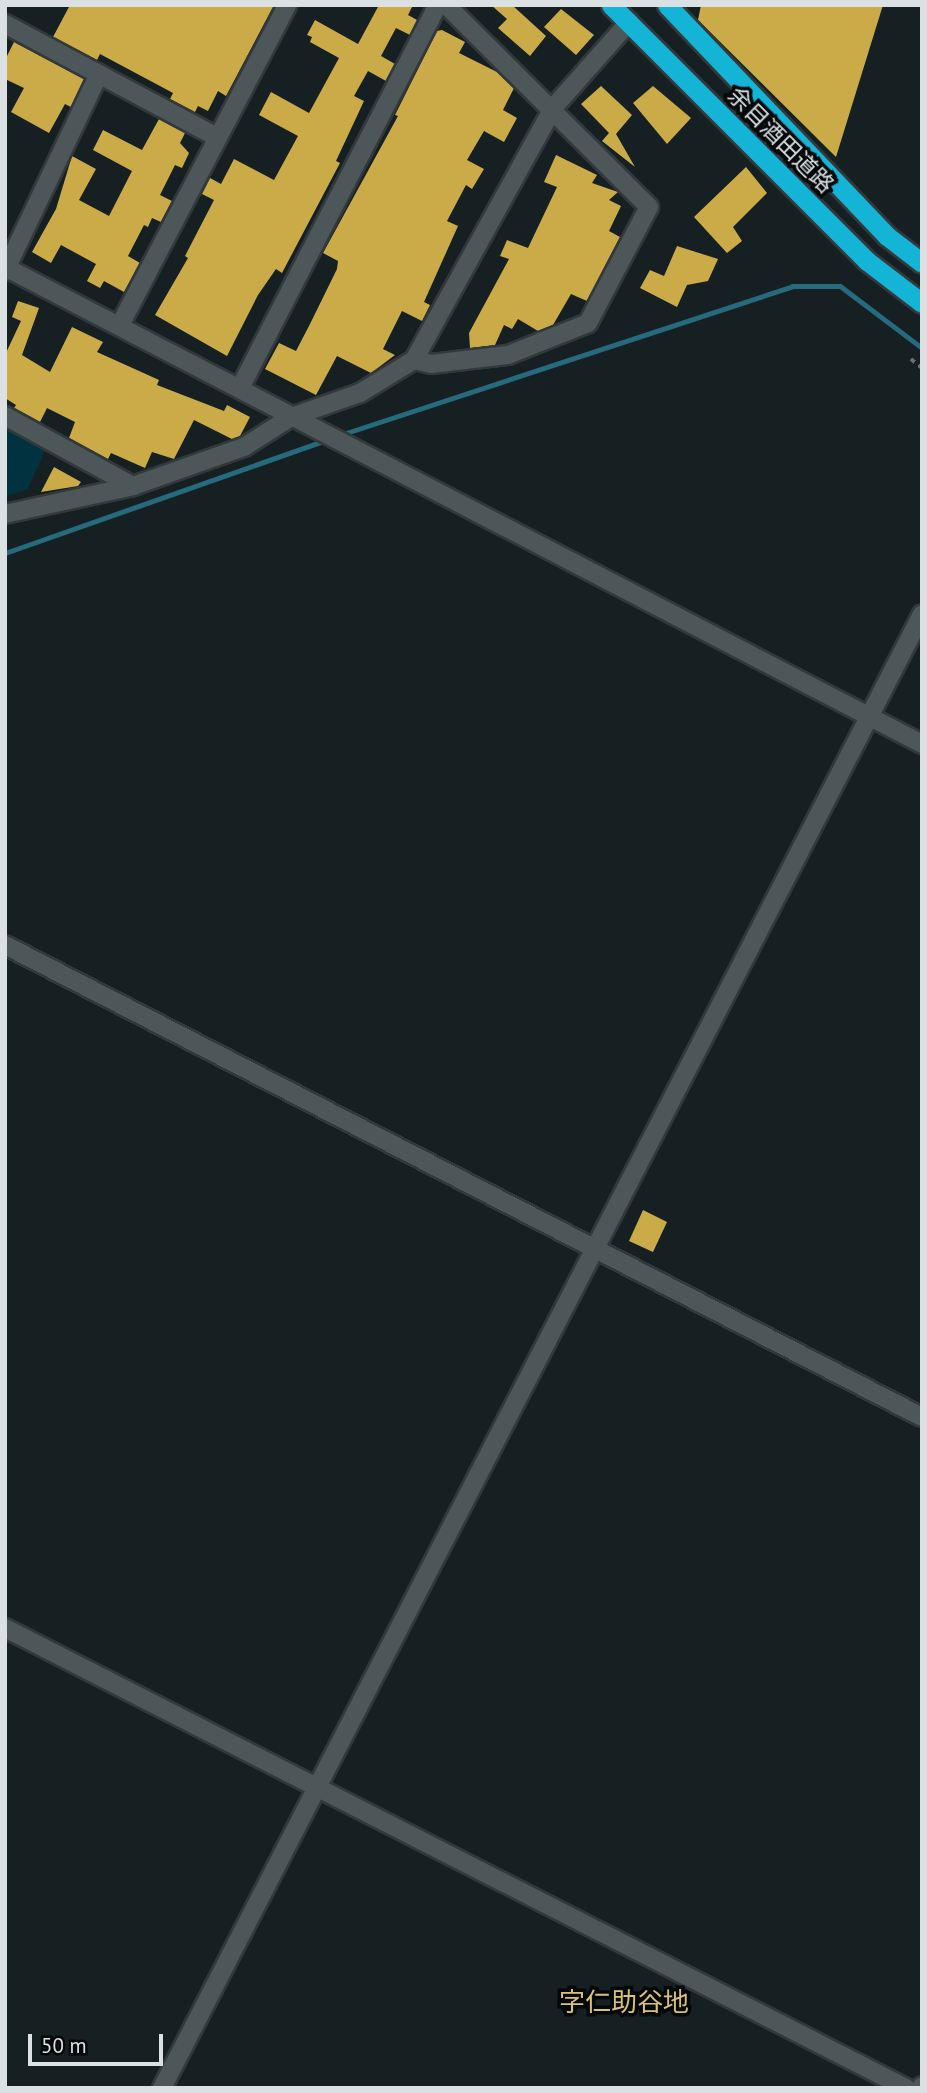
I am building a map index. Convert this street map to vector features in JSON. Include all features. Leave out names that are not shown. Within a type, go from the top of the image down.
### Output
[{"type":"highway","name":"余目酒田道路","points":[[611,5],[867,261],[922,303]]},
{"type":"highway","name":"余目酒田道路","points":[[667,5],[887,236],[922,263]]},
{"type":"street","points":[[120,325],[287,5]]},
{"type":"street","points":[[242,386],[438,5]]},
{"type":"street","points":[[414,360],[431,364],[508,355],[588,323],[649,207],[553,108],[446,5]]},
{"type":"street","points":[[5,514],[133,486],[244,447],[290,417],[360,393],[414,360],[553,108],[629,22]]},
{"type":"street","points":[[5,24],[217,137]]},
{"type":"street","points":[[99,74],[6,268],[242,386],[290,417],[922,744]]},
{"type":"street","points":[[5,416],[133,486]]},
{"type":"street","points":[[162,2088],[922,614]]},
{"type":"street","points":[[5,945],[922,1417]]},
{"type":"street","points":[[5,1628],[906,2088]]},
{"type":"path","points":[[911,359],[922,368]]},
{"type":"shaded area","points":[[5,427],[46,448],[28,489],[5,497]]},
{"type":"building","points":[[70,5],[274,5],[226,96],[218,91],[208,111],[198,106],[195,112],[170,99],[173,93],[100,54],[97,60],[53,37]]},
{"type":"building","points":[[379,5],[413,5],[408,15],[417,20],[410,35],[396,28],[381,56],[395,64],[386,81],[368,71],[354,96],[364,101],[336,161],[340,163],[282,273],[276,269],[258,295],[227,356],[155,315],[188,258],[185,256],[214,200],[202,194],[210,178],[221,184],[234,159],[274,180],[298,136],[259,115],[271,92],[309,113],[339,58],[310,42],[312,37],[307,35],[315,20],[358,44]]},
{"type":"building","points":[[491,5],[512,5],[546,36],[530,56],[498,28],[507,19]]},
{"type":"building","points":[[701,5],[883,5],[836,157],[698,20]]},
{"type":"building","points":[[561,9],[594,35],[576,55],[544,27]]},
{"type":"building","points":[[442,30],[465,42],[459,53],[497,72],[514,88],[503,110],[517,118],[504,142],[484,131],[467,160],[484,169],[472,189],[466,185],[447,221],[458,226],[424,302],[430,305],[422,321],[402,311],[383,349],[395,355],[371,373],[337,356],[316,395],[265,369],[279,343],[296,351],[337,269],[338,261],[323,253],[398,116],[395,115],[437,31]]},
{"type":"building","points":[[14,42],[84,79],[71,107],[65,104],[49,133],[11,112],[24,88],[5,79],[5,60]]},
{"type":"building","points":[[601,86],[632,115],[616,134],[635,167],[602,141],[609,133],[581,104]]},
{"type":"building","points":[[653,86],[691,118],[667,144],[633,103]]},
{"type":"building","points":[[159,119],[185,133],[180,143],[189,153],[182,168],[175,165],[160,195],[172,201],[161,222],[152,218],[148,227],[144,225],[128,256],[140,263],[124,292],[104,281],[100,288],[87,281],[96,264],[61,245],[51,263],[32,252],[56,209],[72,156],[96,169],[79,200],[109,216],[132,171],[93,150],[103,130],[142,150]]},
{"type":"building","points":[[556,155],[597,175],[592,183],[618,192],[609,200],[621,206],[609,231],[620,237],[587,301],[571,294],[553,325],[538,331],[518,319],[512,329],[504,325],[495,345],[470,348],[469,333],[509,259],[500,256],[507,240],[528,248],[557,187],[544,182]]},
{"type":"building","points":[[746,167],[767,193],[733,227],[742,241],[727,253],[694,217]]},
{"type":"building","points":[[677,246],[718,259],[708,281],[687,285],[677,307],[640,288],[650,270],[664,276]]},
{"type":"building","points":[[18,301],[39,308],[22,355],[50,372],[72,327],[103,342],[97,352],[159,380],[157,385],[224,411],[227,405],[250,417],[240,436],[232,439],[194,420],[174,459],[152,452],[145,468],[111,453],[108,459],[69,438],[75,422],[47,408],[40,422],[14,408],[16,405],[5,398],[5,355],[21,321],[12,317]]},
{"type":"building","points":[[54,467],[81,482],[78,486],[41,492]]},
{"type":"building","points":[[643,1210],[667,1222],[653,1252],[629,1241]]},
{"type":"waterway","points":[[340,435],[792,286],[840,286],[922,348]]},
{"type":"waterway","points":[[5,553],[328,439]]},
{"type":"district","name":"字仁助谷地","points":[[624,2002]]}]
